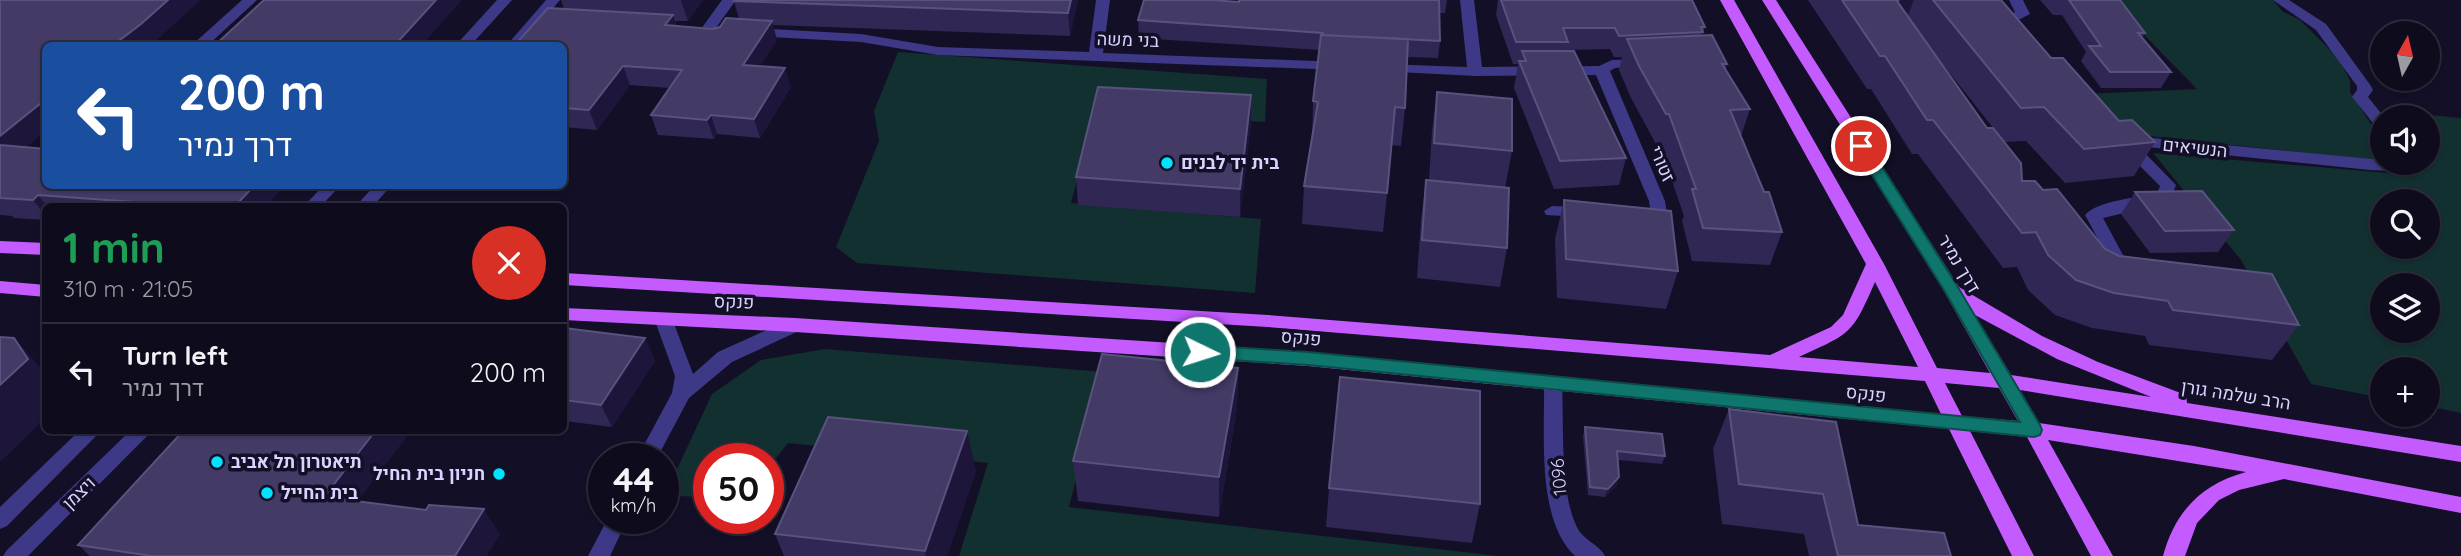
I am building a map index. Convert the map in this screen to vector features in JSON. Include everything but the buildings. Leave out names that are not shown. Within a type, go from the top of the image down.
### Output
[{"type":"main road","points":[[1727,0],[1875,264],[2023,556]]},
{"type":"main road","name":"דרך נמיר","points":[[1769,0],[1951,288],[2034,430],[2102,556]]},
{"type":"main road","points":[[0,247],[42,249]]},
{"type":"main road","points":[[1770,363],[1838,332],[1850,319],[1875,264]]},
{"type":"main road","name":"פנקס","points":[[567,279],[1268,321],[2004,381]]},
{"type":"main road","points":[[0,287],[42,290]]},
{"type":"main road","points":[[1951,288],[1987,315],[2032,341],[2215,413]]},
{"type":"main road","name":"פנקס","points":[[567,314],[664,321],[795,325],[1308,359],[2034,430]]},
{"type":"main road","name":"הרב שלמה גורן","points":[[2004,381],[2461,454]]},
{"type":"main road","points":[[2034,430],[2194,454],[2461,505]]},
{"type":"main road","points":[[2174,556],[2176,545],[2191,514],[2220,489],[2284,471]]},
{"type":"street","points":[[203,42],[250,0]]},
{"type":"street","points":[[466,42],[505,0]]},
{"type":"street","points":[[518,42],[544,19],[553,0]]},
{"type":"street","name":"בני משה","points":[[729,0],[715,29],[861,38],[938,51],[1475,72],[1602,70],[1612,64],[1664,62]]},
{"type":"street","points":[[1095,58],[1103,0]]},
{"type":"street","points":[[1467,0],[1475,72]]},
{"type":"street","points":[[1993,8],[2010,29],[2024,14],[2016,0]]},
{"type":"street","points":[[2280,0],[2320,27],[2364,86],[2365,90],[2360,97],[2370,110]]},
{"type":"street","name":"זטורי","points":[[1552,211],[1659,214],[1657,201],[1602,70]]},
{"type":"street","name":"הנשיאים","points":[[2151,274],[2117,259],[2093,215],[2119,206],[2164,198],[2168,185],[2118,137],[2370,165]]},
{"type":"street","points":[[315,203],[329,189]]},
{"type":"street","points":[[367,203],[380,189]]},
{"type":"street","points":[[655,443],[682,393],[684,376],[664,321]]},
{"type":"street","points":[[682,393],[725,357],[795,325]]},
{"type":"street","name":"1096","points":[[1553,384],[1559,494],[1566,529],[1584,552],[1594,556]]},
{"type":"street","name":"ויצמן","points":[[0,520],[89,434]]},
{"type":"street","name":"ויצמן","points":[[14,556],[140,434]]},
{"type":"street","points":[[598,556],[610,534]]},
{"type":"green space","points":[[2110,0],[2273,0],[2282,11],[2300,20],[2339,59],[2350,81],[2350,92],[2370,123],[2370,159],[2130,134],[2086,94],[2197,89]]},
{"type":"green space","points":[[898,52],[1267,79],[1265,122],[1095,113],[1071,203],[1261,219],[1255,293],[857,263],[836,247],[879,141],[874,111]]},
{"type":"green space","points":[[2440,116],[2461,118],[2461,413],[2440,409],[2440,357],[2370,357],[2370,396],[2311,384],[2241,260],[2153,153],[2370,172],[2370,175],[2440,175]]},
{"type":"green space","points":[[825,349],[1103,372],[1069,507],[1499,556],[959,556],[988,463],[788,443],[784,448],[784,443],[693,443],[693,497],[679,496],[679,465],[712,394],[761,360]]},
{"type":"place","name":"בית יד לבנים","points":[[1167,163]]},
{"type":"place","name":"תיאטרון תל אביב","points":[[217,462]]},
{"type":"place","name":"חניון בית החיל","points":[[499,474]]},
{"type":"place","name":"בית החייל","points":[[267,493]]},
{"type":"route","points":[[1200,352],[1308,359],[2034,430],[1951,288],[1861,146]]}]
